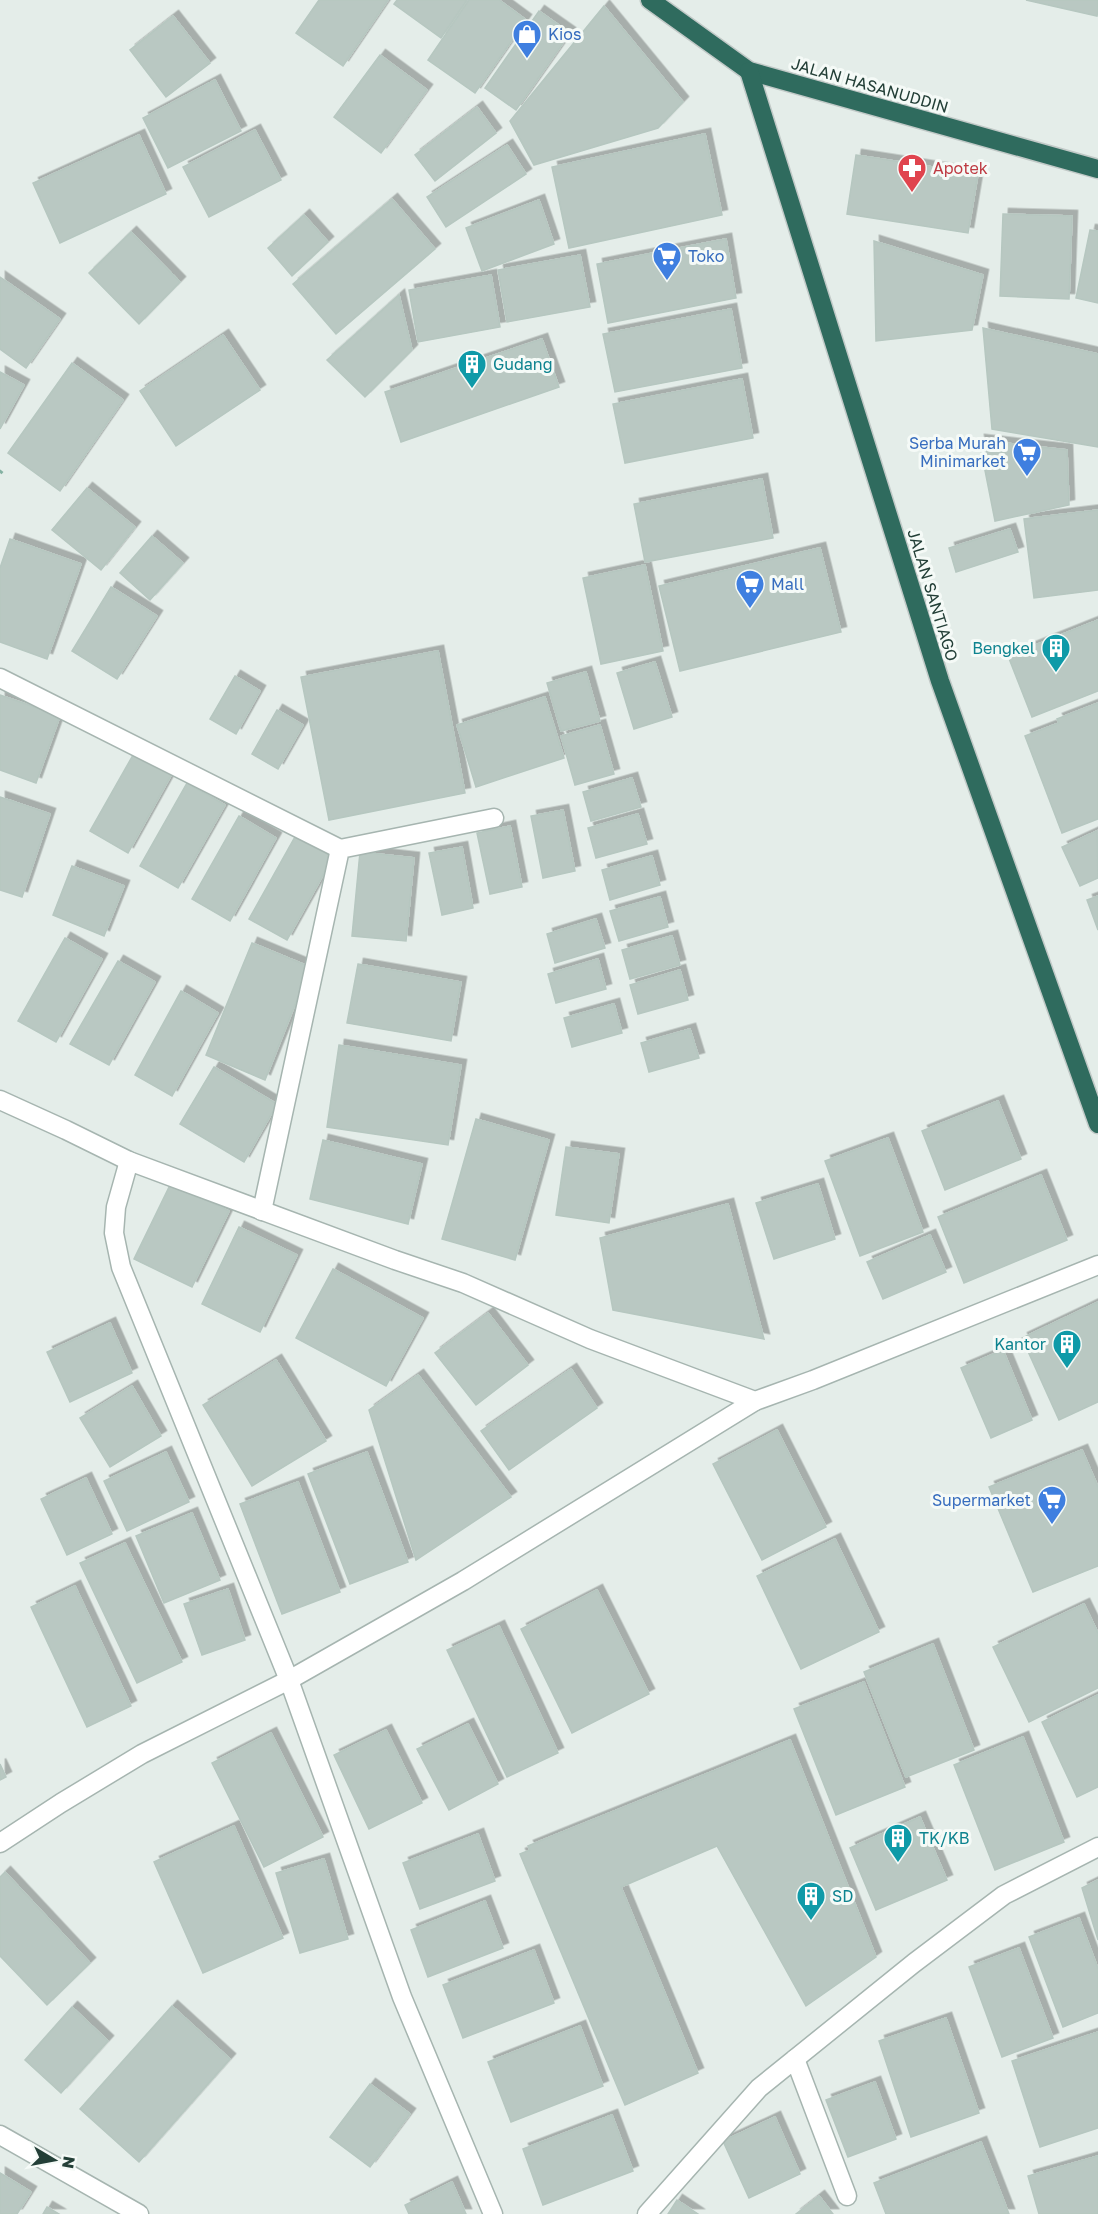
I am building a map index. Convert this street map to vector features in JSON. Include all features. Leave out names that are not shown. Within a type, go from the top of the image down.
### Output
[{"type":"highway","name":"JALAN HASANUDDIN","points":[[650,0],[749,71],[1098,170]]},
{"type":"highway","name":"JALAN SANTIAGO","points":[[749,71],[940,681],[1098,1124]]},
{"type":"street","points":[[0,678],[340,849],[494,818]]},
{"type":"street","points":[[262,1210],[340,849]]},
{"type":"street","points":[[0,1100],[129,1161],[463,1283],[590,1339],[756,1401]]},
{"type":"street","points":[[129,1161],[116,1207],[114,1233],[121,1267],[289,1680],[402,1996],[493,2214]]},
{"type":"street","points":[[0,1843],[142,1754],[289,1680],[483,1569],[756,1401],[1098,1265]]},
{"type":"street","points":[[647,2214],[759,2088],[914,1963],[1004,1895],[1098,1847]]},
{"type":"street","points":[[795,2059],[847,2196]]},
{"type":"street","points":[[0,2135],[140,2214]]},
{"type":"path","points":[[0,473],[4,468]]},
{"type":"building","points":[[319,0],[388,0],[343,66],[296,33]]},
{"type":"building","points":[[397,0],[467,0],[441,38],[394,4]]},
{"type":"building","points":[[469,0],[499,0],[526,20],[475,93],[428,60]]},
{"type":"building","points":[[1026,0],[1098,0],[1098,11],[1097,16]]},
{"type":"building","points":[[604,6],[683,102],[658,128],[534,165],[510,121]]},
{"type":"building","name":"Kios","points":[[539,11],[570,33],[516,110],[485,88]]},
{"type":"building","points":[[173,16],[210,63],[166,97],[130,50]]},
{"type":"building","points":[[380,55],[427,90],[381,153],[334,117]]},
{"type":"building","points":[[215,80],[241,131],[168,168],[143,118]]},
{"type":"building","points":[[477,107],[496,133],[435,181],[415,155]]},
{"type":"building","points":[[255,130],[281,180],[209,217],[183,167]]},
{"type":"building","name":"Toko","points":[[705,134],[722,215],[569,248],[552,167]]},
{"type":"building","points":[[139,135],[166,194],[60,243],[33,183]]},
{"type":"building","points":[[507,145],[526,174],[446,227],[427,197]]},
{"type":"building","name":"Apotek","points":[[856,155],[978,174],[968,233],[847,214]]},
{"type":"building","points":[[392,199],[435,249],[336,334],[293,284]]},
{"type":"building","points":[[539,200],[554,244],[482,271],[466,228]]},
{"type":"building","points":[[1003,214],[1072,216],[1069,299],[1000,296]]},
{"type":"building","points":[[304,215],[328,242],[292,276],[268,248]]},
{"type":"building","points":[[1090,230],[1098,231],[1098,303],[1076,298]]},
{"type":"building","points":[[131,232],[180,282],[139,324],[89,273]]},
{"type":"building","name":"Toko","points":[[726,239],[736,298],[608,323],[597,264]]},
{"type":"building","points":[[874,241],[983,275],[972,330],[876,341]]},
{"type":"building","points":[[580,255],[590,307],[507,322],[498,270]]},
{"type":"building","points":[[491,275],[500,327],[418,342],[409,290]]},
{"type":"building","points":[[0,277],[60,319],[26,368],[0,349]]},
{"type":"building","points":[[399,295],[412,350],[365,397],[327,360]]},
{"type":"building","name":"Toko","points":[[731,309],[742,368],[615,392],[603,334]]},
{"type":"building","points":[[983,328],[1098,354],[1098,447],[992,429]]},
{"type":"building","points":[[223,335],[260,390],[176,446],[140,391]]},
{"type":"building","name":"Gudang","points":[[542,339],[559,387],[401,442],[385,392]]},
{"type":"building","points":[[72,363],[123,400],[60,491],[8,453]]},
{"type":"building","points":[[0,372],[24,385],[0,429]]},
{"type":"building","points":[[742,379],[753,438],[625,463],[613,404]]},
{"type":"building","name":"Serba Murah Minimarket","points":[[979,440],[1067,450],[1069,505],[995,521]]},
{"type":"building","points":[[762,479],[773,538],[645,562],[634,504]]},
{"type":"building","points":[[87,488],[135,527],[101,570],[52,530]]},
{"type":"building","points":[[1098,510],[1098,590],[1034,598],[1024,519]]},
{"type":"building","points":[[1010,529],[1018,552],[956,572],[949,548]]},
{"type":"building","points":[[152,536],[183,563],[150,600],[120,573]]},
{"type":"building","points":[[10,539],[81,564],[47,659],[0,642],[0,568]]},
{"type":"building","name":"Mall","points":[[820,548],[841,632],[680,671],[659,586]]},
{"type":"building","points":[[645,565],[663,651],[601,664],[583,578]]},
{"type":"building","points":[[111,587],[157,616],[117,679],[72,651]]},
{"type":"building","name":"Bengkel","points":[[1098,620],[1098,691],[1032,717],[1008,656]]},
{"type":"building","points":[[438,651],[465,793],[329,820],[301,677]]},
{"type":"building","points":[[655,662],[672,717],[634,729],[617,673]]},
{"type":"building","points":[[586,672],[600,721],[561,731],[547,683]]},
{"type":"building","points":[[235,676],[260,691],[236,734],[210,719]]},
{"type":"building","points":[[0,695],[60,716],[36,783],[0,770]]},
{"type":"building","points":[[545,697],[564,758],[476,787],[457,725]]},
{"type":"building","points":[[1098,703],[1098,819],[1062,833],[1025,736],[1059,723],[1057,719]]},
{"type":"building","points":[[277,710],[303,725],[278,769],[252,754]]},
{"type":"building","points":[[600,725],[614,774],[575,785],[561,736]]},
{"type":"building","points":[[137,748],[174,770],[128,853],[90,831]]},
{"type":"building","points":[[632,778],[641,807],[591,821],[583,792]]},
{"type":"building","points":[[187,783],[225,805],[178,888],[140,866]]},
{"type":"building","points":[[0,797],[50,814],[22,897],[0,890]]},
{"type":"building","points":[[563,810],[575,871],[543,878],[531,816]]},
{"type":"building","points":[[638,814],[647,844],[596,858],[588,828]]},
{"type":"building","points":[[239,816],[276,838],[230,921],[192,899]]},
{"type":"building","points":[[510,826],[522,887],[490,894],[477,833]]},
{"type":"building","points":[[1097,831],[1098,878],[1080,886],[1062,847]]},
{"type":"building","points":[[296,835],[333,857],[287,940],[249,919]]},
{"type":"building","points":[[462,847],[473,908],[442,915],[429,853]]},
{"type":"building","points":[[360,852],[414,858],[406,941],[352,936]]},
{"type":"building","points":[[652,856],[660,885],[610,900],[602,870]]},
{"type":"building","points":[[72,866],[124,886],[104,936],[53,915]]},
{"type":"building","points":[[1098,896],[1098,930],[1087,900]]},
{"type":"building","points":[[660,897],[668,927],[619,941],[610,911]]},
{"type":"building","points":[[596,919],[605,948],[555,963],[547,934]]},
{"type":"building","points":[[672,936],[680,965],[630,979],[622,950]]},
{"type":"building","points":[[65,938],[102,959],[56,1042],[18,1021]]},
{"type":"building","points":[[252,943],[310,967],[265,1080],[206,1055]]},
{"type":"building","points":[[598,959],[606,989],[556,1003],[548,974]]},
{"type":"building","points":[[118,961],[155,982],[109,1065],[70,1044]]},
{"type":"building","points":[[358,964],[461,982],[451,1041],[347,1023]]},
{"type":"building","points":[[680,970],[688,1000],[638,1014],[630,985]]},
{"type":"building","points":[[181,991],[218,1013],[172,1096],[135,1075]]},
{"type":"building","points":[[614,1004],[622,1033],[572,1047],[564,1018]]},
{"type":"building","points":[[690,1029],[699,1058],[649,1072],[641,1043]]},
{"type":"building","points":[[339,1045],[461,1065],[448,1145],[327,1127]]},
{"type":"building","points":[[214,1067],[277,1104],[244,1162],[180,1124]]},
{"type":"building","points":[[998,1101],[1021,1159],[945,1190],[922,1131]]},
{"type":"building","points":[[476,1119],[549,1140],[515,1260],[442,1239]]},
{"type":"building","points":[[888,1138],[923,1232],[860,1256],[825,1161]]},
{"type":"building","points":[[323,1140],[422,1164],[408,1224],[310,1199]]},
{"type":"building","points":[[566,1147],[619,1154],[609,1223],[556,1215]]},
{"type":"building","points":[[1041,1175],[1067,1240],[964,1283],[938,1217]]},
{"type":"building","points":[[171,1183],[229,1211],[192,1287],[134,1259]]},
{"type":"building","points":[[818,1184],[835,1239],[774,1259],[756,1203]]},
{"type":"building","points":[[728,1204],[764,1339],[613,1310],[600,1238]]},
{"type":"building","points":[[239,1227],[297,1255],[260,1332],[202,1304]]},
{"type":"building","points":[[930,1235],[946,1272],[883,1299],[867,1262]]},
{"type":"building","points":[[333,1269],[423,1318],[386,1386],[296,1338]]},
{"type":"building","name":"Kantor","points":[[1098,1302],[1098,1402],[1059,1420],[1022,1338]]},
{"type":"building","points":[[488,1313],[528,1365],[476,1405],[435,1353]]},
{"type":"building","points":[[110,1323],[132,1373],[70,1402],[47,1352]]},
{"type":"building","points":[[1003,1350],[1032,1420],[991,1438],[961,1368]]},
{"type":"building","points":[[276,1360],[326,1441],[252,1486],[203,1405]]},
{"type":"building","points":[[571,1369],[597,1408],[509,1470],[481,1431]]},
{"type":"building","points":[[418,1375],[511,1497],[416,1560],[369,1410]]},
{"type":"building","points":[[132,1386],[161,1436],[110,1467],[80,1418]]},
{"type":"building","points":[[777,1430],[826,1527],[762,1560],[713,1464]]},
{"type":"building","name":"Supermarket","points":[[1082,1450],[1098,1487],[1098,1566],[1033,1592],[989,1487]]},
{"type":"building","points":[[166,1452],[189,1502],[127,1531],[104,1481]]},
{"type":"building","points":[[367,1452],[408,1562],[350,1584],[308,1474]]},
{"type":"building","points":[[86,1478],[112,1534],[67,1555],[41,1499]]},
{"type":"building","points":[[298,1482],[340,1592],[282,1614],[240,1504]]},
{"type":"building","points":[[192,1513],[220,1580],[164,1603],[136,1536]]},
{"type":"building","points":[[835,1539],[879,1632],[801,1669],[757,1576]]},
{"type":"building","points":[[125,1543],[182,1662],[137,1683],[80,1563]]},
{"type":"building","points":[[75,1586],[131,1706],[87,1727],[31,1607]]},
{"type":"building","points":[[228,1589],[245,1640],[202,1655],[184,1604]]},
{"type":"building","points":[[597,1590],[649,1694],[572,1733],[521,1629]]},
{"type":"building","points":[[1084,1604],[1098,1633],[1098,1688],[1029,1722],[993,1647]]},
{"type":"building","points":[[499,1626],[558,1753],[507,1777],[447,1650]]},
{"type":"building","points":[[933,1644],[974,1750],[906,1777],[864,1672]]},
{"type":"building","points":[[864,1682],[905,1787],[836,1815],[794,1709]]},
{"type":"building","points":[[1098,1695],[1098,1787],[1077,1797],[1042,1722]]},
{"type":"building","points":[[468,1724],[498,1784],[449,1810],[417,1749]]},
{"type":"building","points":[[386,1730],[422,1803],[369,1829],[334,1755]]},
{"type":"building","points":[[271,1733],[323,1837],[264,1867],[212,1763]]},
{"type":"building","points":[[1023,1737],[1064,1842],[995,1870],[954,1765]]},
{"type":"building","name":"SD","points":[[790,1740],[876,1957],[806,2006],[717,1846],[621,1887],[698,2073],[625,2105],[520,1854],[530,1850],[528,1846]]},
{"type":"building","points":[[0,1764],[6,1777],[0,1780]]},
{"type":"building","name":"TK/KB","points":[[920,1817],[947,1880],[876,1910],[850,1848]]},
{"type":"building","points":[[234,1826],[283,1938],[203,1973],[154,1862]]},
{"type":"building","points":[[478,1834],[495,1881],[420,1909],[403,1863]]},
{"type":"building","points":[[324,1859],[348,1939],[300,1953],[276,1873]]},
{"type":"building","points":[[5,1872],[90,1963],[47,2005],[0,1956],[0,1877]]},
{"type":"building","points":[[1098,1880],[1098,1940],[1082,1888]]},
{"type":"building","points":[[485,1901],[503,1948],[428,1977],[411,1930]]},
{"type":"building","points":[[1079,1918],[1098,1969],[1098,2013],[1063,2027],[1029,1937]]},
{"type":"building","points":[[1019,1948],[1053,2038],[1002,2057],[969,1967]]},
{"type":"building","points":[[534,1950],[554,2003],[463,2038],[443,1985]]},
{"type":"building","points":[[172,2006],[230,2059],[139,2162],[80,2109]]},
{"type":"building","points":[[72,2007],[108,2041],[61,2093],[25,2060]]},
{"type":"building","points":[[946,2018],[979,2113],[911,2137],[879,2041]]},
{"type":"building","points":[[580,2026],[603,2086],[511,2122],[488,2062]]},
{"type":"building","points":[[1098,2032],[1098,2128],[1040,2147],[1012,2061]]},
{"type":"building","points":[[875,2082],[896,2139],[848,2157],[826,2100]]},
{"type":"building","points":[[370,2084],[410,2114],[370,2167],[330,2137]]},
{"type":"building","points":[[612,2115],[633,2171],[543,2205],[523,2149]]},
{"type":"building","points":[[775,2117],[800,2174],[749,2198],[723,2141]]},
{"type":"building","points":[[981,2142],[1009,2214],[886,2214],[874,2183]]},
{"type":"building","points":[[1098,2156],[1098,2214],[1039,2214],[1028,2176]]},
{"type":"building","points":[[0,2173],[31,2192],[17,2214],[0,2214]]},
{"type":"building","points":[[452,2182],[466,2214],[409,2214],[405,2205]]},
{"type":"building","points":[[819,2196],[833,2214],[796,2214]]},
{"type":"building","points":[[677,2200],[698,2214],[668,2214]]},
{"type":"building","points":[[47,2207],[59,2214],[43,2214]]},
{"type":"place","name":"Kios","points":[[527,60]]},
{"type":"place","name":"Apotek","points":[[912,194]]},
{"type":"place","name":"Toko","points":[[667,282]]},
{"type":"place","name":"Gudang","points":[[472,390]]},
{"type":"place","name":"Serba Murah Minimarket","points":[[1027,478]]},
{"type":"place","name":"Mall","points":[[750,610]]},
{"type":"place","name":"Bengkel","points":[[1056,674]]},
{"type":"place","name":"Kantor","points":[[1067,1370]]},
{"type":"place","name":"Supermarket","points":[[1052,1526]]},
{"type":"place","name":"TK/KB","points":[[898,1864]]},
{"type":"place","name":"SD","points":[[811,1922]]}]
